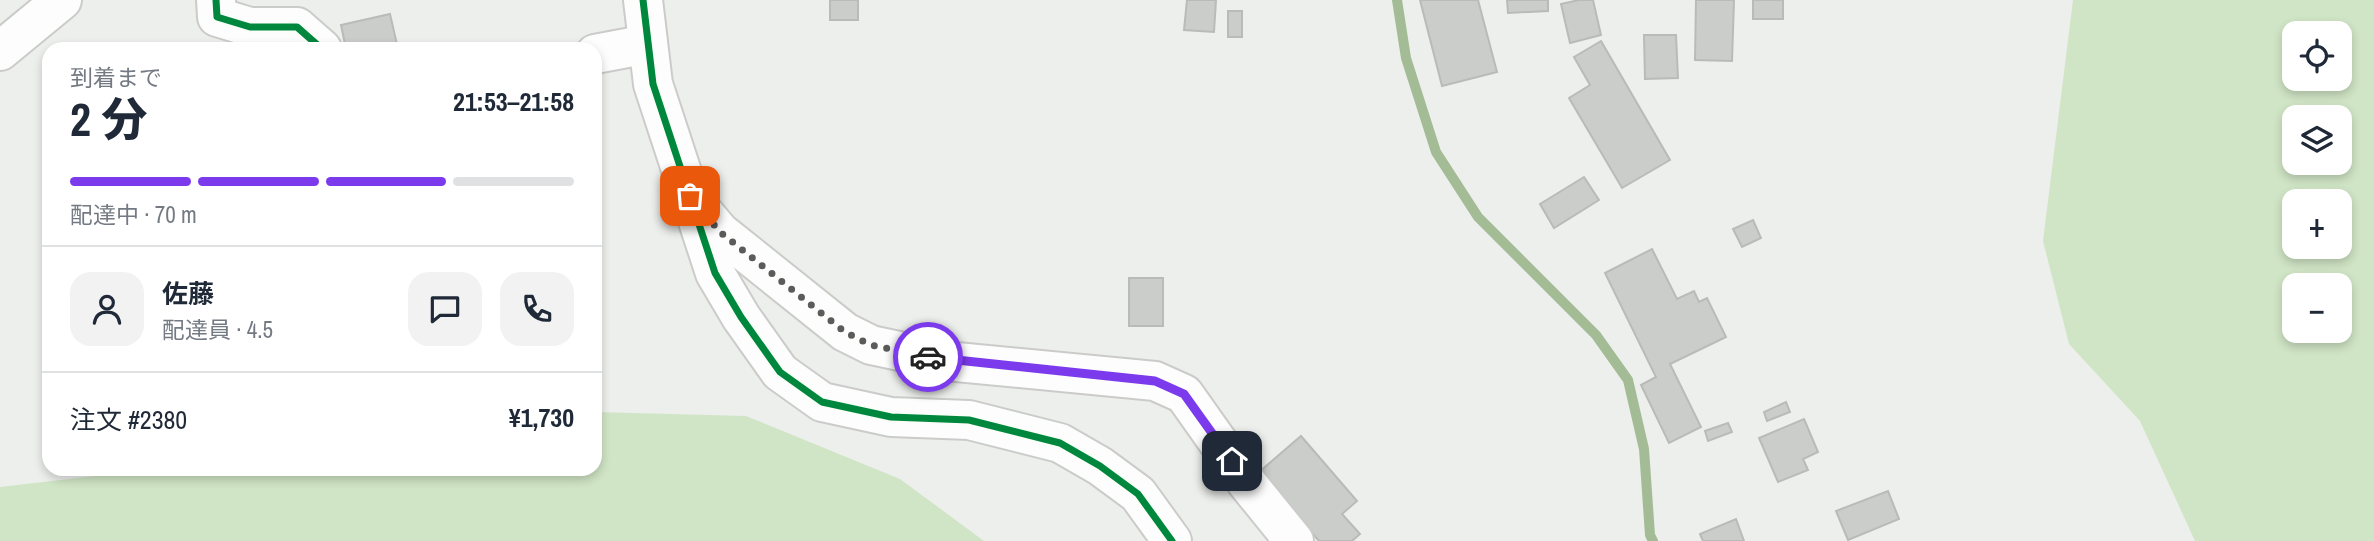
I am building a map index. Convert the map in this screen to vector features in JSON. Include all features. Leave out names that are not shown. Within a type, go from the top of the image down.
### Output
[{"type":"street","points":[[0,51],[62,0]]},
{"type":"street","points":[[216,0],[217,17],[250,27],[297,27],[314,42]]},
{"type":"street","points":[[643,0],[653,84],[715,273],[741,317],[780,372],[822,402],[891,417],[969,420],[1060,443],[1100,466],[1138,494],[1172,541]]},
{"type":"street","points":[[602,53],[648,44]]},
{"type":"street","points":[[690,196],[720,232],[845,332],[871,345],[946,361],[1155,381],[1184,394],[1247,484],[1294,541]]},
{"type":"green space","points":[[2073,0],[2374,0],[2374,541],[2195,541],[2140,421],[2069,344],[2043,241]]},
{"type":"green space","points":[[602,412],[746,416],[900,479],[984,541],[0,541],[0,487],[95,476],[602,476]]},
{"type":"building","points":[[830,0],[858,0],[858,20],[830,20]]},
{"type":"building","points":[[1187,0],[1216,0],[1214,32],[1184,30]]},
{"type":"building","points":[[1420,0],[1478,0],[1497,72],[1442,86]]},
{"type":"building","points":[[1507,0],[1548,0],[1548,11],[1508,13]]},
{"type":"building","points":[[1593,0],[1601,35],[1570,43],[1561,4]]},
{"type":"building","points":[[1696,0],[1734,0],[1732,61],[1695,60]]},
{"type":"building","points":[[1753,0],[1783,0],[1783,19],[1753,19]]},
{"type":"building","points":[[1228,11],[1242,11],[1242,37],[1228,37]]},
{"type":"building","points":[[390,14],[396,42],[345,42],[341,25]]},
{"type":"building","points":[[1644,35],[1676,35],[1678,78],[1645,79]]},
{"type":"building","points":[[1601,41],[1670,160],[1622,188],[1569,98],[1590,85],[1574,57]]},
{"type":"building","points":[[1584,177],[1599,200],[1554,228],[1540,204]]},
{"type":"building","points":[[1753,220],[1761,238],[1742,247],[1733,229]]},
{"type":"building","points":[[1652,249],[1677,299],[1694,291],[1699,302],[1707,298],[1726,337],[1670,364],[1701,427],[1669,443],[1641,385],[1656,377],[1605,273]]},
{"type":"building","points":[[1129,278],[1163,278],[1163,326],[1129,326]]},
{"type":"building","points":[[1786,402],[1790,412],[1767,421],[1764,412]]},
{"type":"building","points":[[1804,419],[1818,452],[1803,459],[1808,470],[1778,482],[1759,438]]},
{"type":"building","points":[[1728,423],[1732,432],[1708,441],[1705,431]]},
{"type":"building","points":[[1301,436],[1357,501],[1342,514],[1360,534],[1352,541],[1319,541],[1259,472]]},
{"type":"building","points":[[1888,491],[1899,519],[1848,540],[1836,511]]},
{"type":"building","points":[[1736,519],[1744,541],[1703,541],[1700,534]]},
{"type":"waterway","points":[[1397,0],[1406,58],[1436,152],[1478,217],[1596,335],[1628,380],[1644,449],[1650,535],[1653,541]]},
{"type":"cycle path","points":[[216,0],[217,17],[250,27],[297,27],[314,42]]},
{"type":"cycle path","points":[[643,0],[653,84],[715,273],[741,317],[780,372],[822,402],[891,417],[969,420],[1060,443],[1100,466],[1138,494],[1172,541]]},
{"type":"way so far","points":[[690,196],[720,232],[845,332],[871,345],[928,357]]},
{"type":"route","points":[[928,357],[1155,381],[1184,394],[1232,461]]}]
